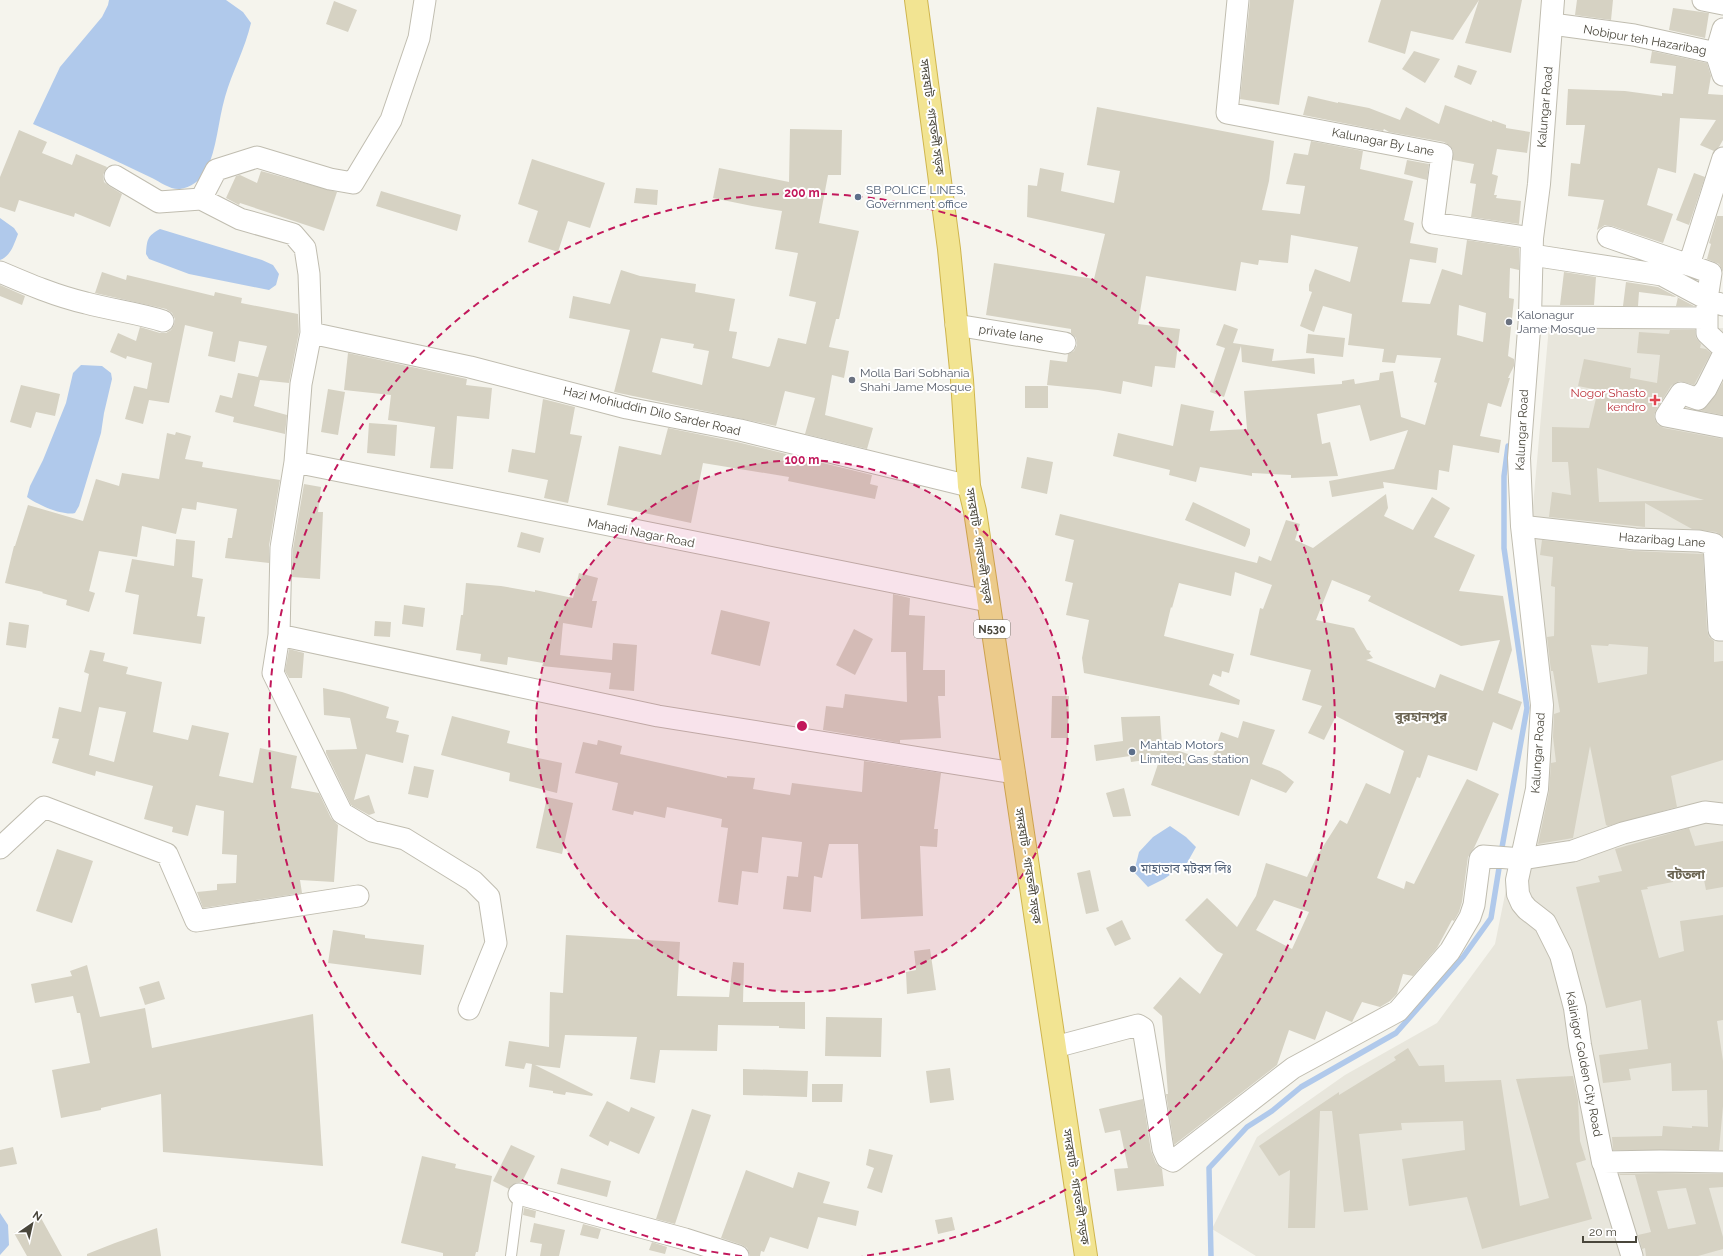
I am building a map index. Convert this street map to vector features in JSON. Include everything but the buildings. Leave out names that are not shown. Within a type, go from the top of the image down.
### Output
[{"type":"highway","name":"সদরঘাট - গাবতলী সড়ক","points":[[916,0],[949,249],[962,380],[969,486],[975,511],[1086,1256]]},
{"type":"street","points":[[201,199],[216,170],[257,157],[330,179],[353,183],[391,120],[419,38],[425,0]]},
{"type":"street","name":"Kalunagar By Lane","points":[[1238,0],[1227,113],[1442,154],[1433,223],[1532,246]]},
{"type":"street","name":"Kalungar Road","points":[[1507,858],[1537,789],[1542,705],[1522,526],[1519,458],[1530,316],[1532,246],[1553,0]]},
{"type":"street","points":[[1703,0],[1723,4]]},
{"type":"street","name":"Nobipur teh Hazaribag","points":[[1552,24],[1634,35],[1716,53],[1723,75]]},
{"type":"street","points":[[1716,53],[1723,29]]},
{"type":"street","points":[[1689,265],[1722,166]]},
{"type":"street","points":[[115,176],[159,202],[201,199],[240,219],[293,234],[305,248],[309,274],[311,333],[301,384],[295,462],[281,548],[279,635],[273,673],[342,813],[372,832],[405,839],[473,881],[489,897],[496,943],[469,1009]]},
{"type":"street","points":[[1608,237],[1711,273],[1714,318],[1723,348]]},
{"type":"street","points":[[1532,246],[1662,275],[1714,318]]},
{"type":"street","points":[[0,272],[44,290],[86,303],[138,313],[163,321]]},
{"type":"street","points":[[1530,316],[1714,318]]},
{"type":"street","name":"private lane","points":[[956,325],[1065,343]]},
{"type":"street","name":"Hazi Mohiuddin Dilo Sarder Road","points":[[311,333],[470,367],[627,408],[740,430],[969,486]]},
{"type":"street","points":[[1723,355],[1706,388],[1698,399],[1681,394],[1666,416],[1723,428]]},
{"type":"street","name":"Mahadi Nagar Road","points":[[295,462],[988,602]]},
{"type":"street","name":"Hazaribag Lane","points":[[1522,526],[1635,539],[1699,541],[1714,544],[1719,630],[1723,630]]},
{"type":"street","points":[[279,635],[658,716],[1014,773]]},
{"type":"street","points":[[0,848],[44,807],[167,854],[196,921],[358,896]]},
{"type":"street","points":[[1055,1047],[1138,1025],[1143,1028],[1163,1150],[1167,1158],[1173,1160],[1182,1155],[1293,1068],[1398,1012],[1408,998],[1450,951],[1470,917],[1474,905],[1480,859],[1483,856],[1507,858],[1573,851],[1623,832],[1705,812],[1723,814]]},
{"type":"street","name":"Kalinigor Golden City Road","points":[[1507,858],[1518,880],[1518,894],[1527,909],[1545,923],[1551,932],[1561,955],[1575,1008],[1581,1053],[1603,1162],[1632,1256]]},
{"type":"street","points":[[1603,1162],[1660,1160],[1723,1162]]},
{"type":"street","points":[[519,1194],[685,1239],[738,1256]]},
{"type":"lane","points":[[511,1256],[519,1194]]},
{"type":"shaded area","name":"বটতলা","points":[[1549,326],[1723,328],[1723,1256],[1256,1256],[1212,1229],[1257,1137],[1345,1075],[1437,1023],[1495,944],[1541,717],[1530,540]]},
{"type":"water","points":[[109,0],[226,0],[243,12],[251,23],[225,97],[210,162],[206,171],[201,177],[188,187],[177,189],[169,187],[108,157],[33,124],[60,67],[102,17]]},
{"type":"water","points":[[0,218],[14,228],[18,234],[7,256],[0,260]]},
{"type":"water","points":[[160,229],[262,260],[273,265],[279,274],[276,285],[269,290],[189,274],[149,259],[146,254],[148,239],[152,234]]},
{"type":"water","points":[[81,365],[102,366],[111,373],[112,379],[101,433],[79,506],[75,513],[70,514],[51,509],[27,497],[30,486],[43,460],[66,403],[73,373]]},
{"type":"water","points":[[1170,826],[1186,837],[1196,847],[1187,863],[1164,879],[1148,887],[1134,872],[1139,852],[1153,837]]},
{"type":"water","points":[[0,1213],[8,1225],[9,1245],[0,1255]]},
{"type":"waterway","points":[[1501,853],[1527,708],[1504,548],[1504,476],[1508,446]]},
{"type":"waterway","points":[[1211,1256],[1209,1168],[1247,1127],[1272,1111],[1301,1087],[1396,1033],[1463,957],[1491,918],[1500,862]]},
{"type":"place","name":"SB POLICE LINES, Government office","points":[[858,197]]},
{"type":"place","name":"Kalonagur Jame Mosque","points":[[1509,322]]},
{"type":"place","name":"Molla Bari Sobhania Shahi Jame Mosque","points":[[852,380]]},
{"type":"place","name":"Nogor Shasto kendro","points":[[1655,400]]},
{"type":"place","name":"Mahtab Motors Limited, Gas station","points":[[1132,752]]},
{"type":"place","name":"মাহাতাব মটরস লিঃ","points":[[1133,869]]},
{"type":"district","name":"বুরহানপুর","points":[[1421,716]]},
{"type":"district","name":"বটতলা","points":[[1686,874]]}]
